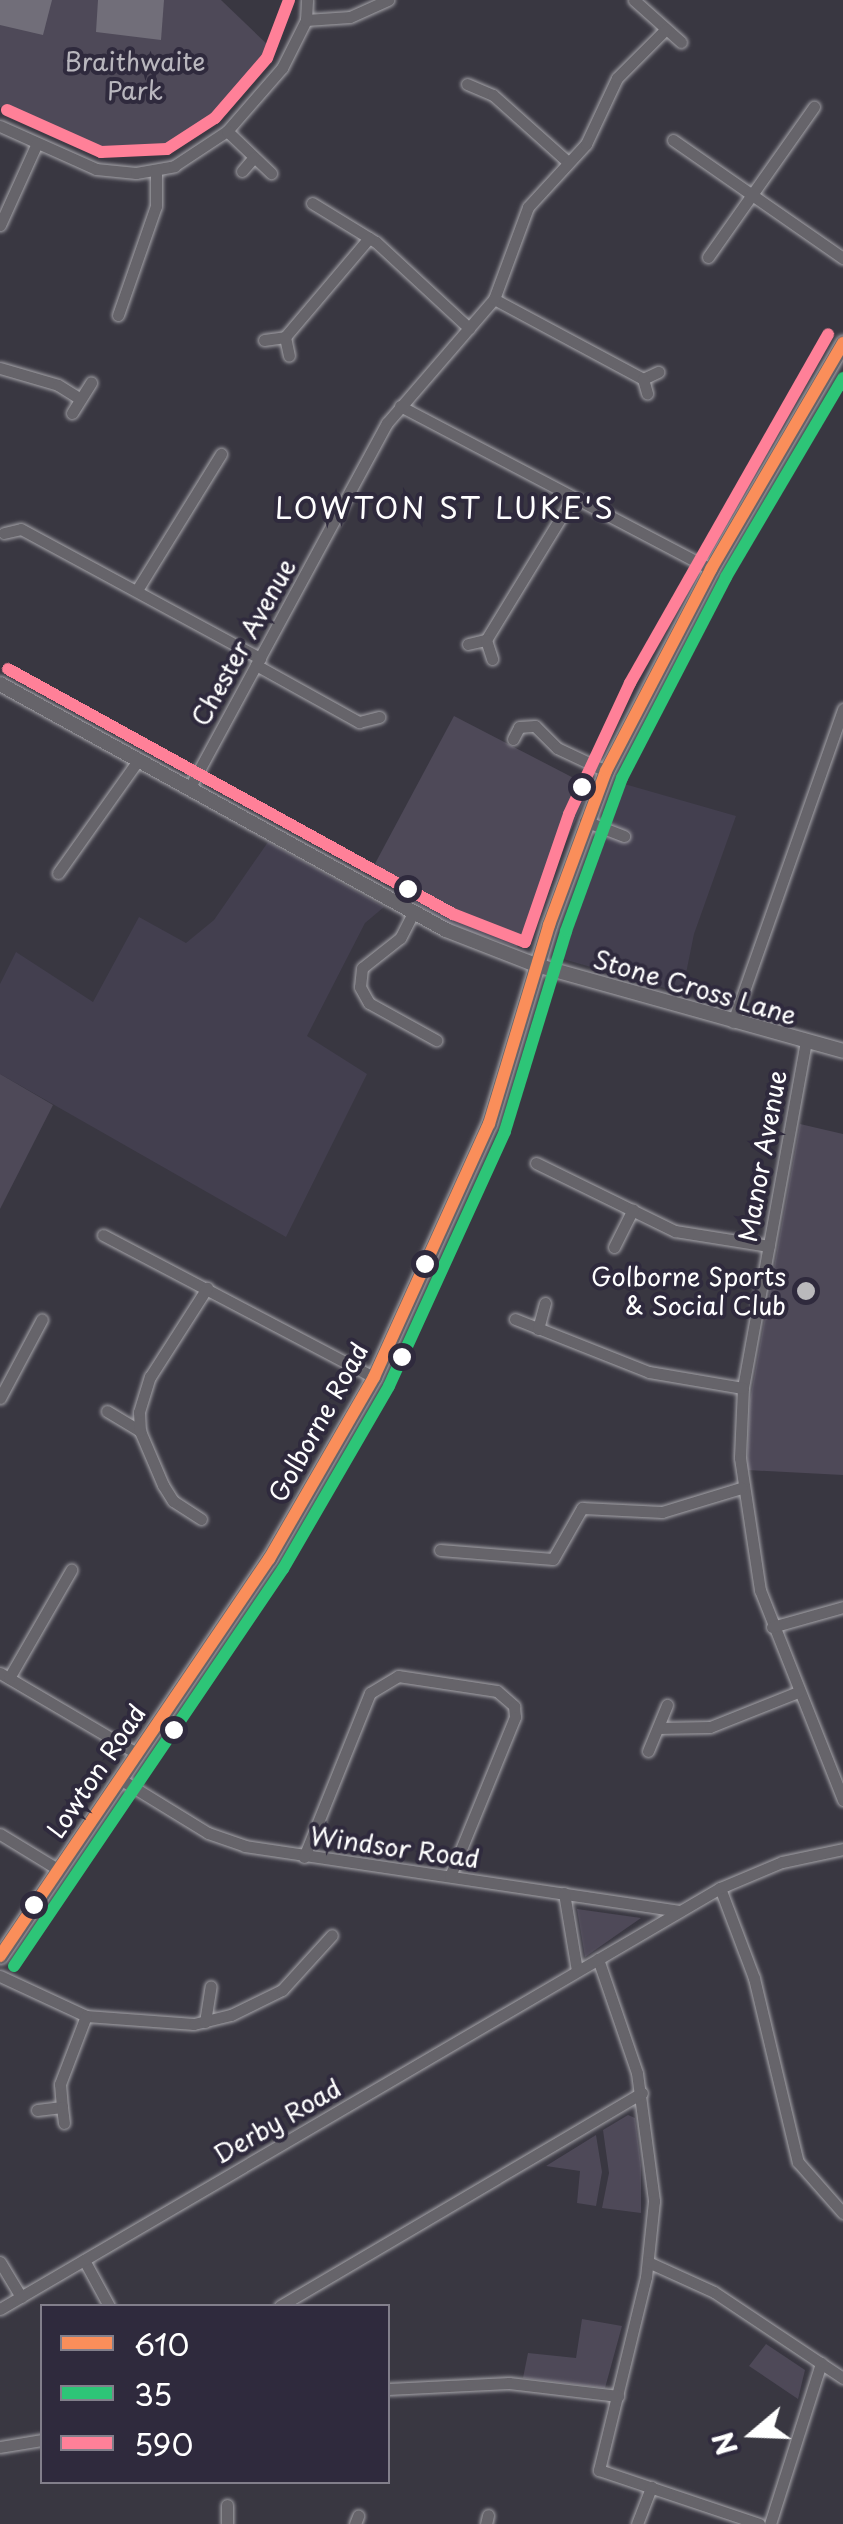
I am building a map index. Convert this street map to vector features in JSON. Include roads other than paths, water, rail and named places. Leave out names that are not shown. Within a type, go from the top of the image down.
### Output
[{"type":"main road","name":"Golborne Road","points":[[232,1614],[374,1377],[489,1124],[536,965],[606,771],[711,568],[843,343]]},
{"type":"main road","name":"Lowton Road","points":[[0,1956],[232,1614]]},
{"type":"street","points":[[0,126],[96,169],[156,170],[191,159],[227,131],[282,68],[306,20],[307,0]]},
{"type":"street","points":[[306,20],[350,17],[388,0]]},
{"type":"street","points":[[634,0],[680,42]]},
{"type":"street","name":"Chester Avenue","points":[[190,787],[400,406],[494,298],[528,207],[586,144],[617,78],[666,29]]},
{"type":"street","points":[[466,84],[493,95],[568,162]]},
{"type":"street","points":[[708,257],[814,108]]},
{"type":"street","points":[[227,131],[271,173]]},
{"type":"street","points":[[673,140],[843,258]]},
{"type":"street","points":[[0,225],[36,143]]},
{"type":"street","points":[[242,172],[254,158]]},
{"type":"street","points":[[118,315],[156,206],[156,170]]},
{"type":"street","points":[[312,203],[369,238],[469,328]]},
{"type":"street","points":[[264,340],[285,337],[369,238]]},
{"type":"street","points":[[494,298],[643,379],[648,393]]},
{"type":"street","points":[[285,337],[289,356]]},
{"type":"street","points":[[0,368],[58,384],[80,399]]},
{"type":"street","points":[[643,379],[658,372]]},
{"type":"street","points":[[72,413],[91,382]]},
{"type":"street","points":[[400,406],[572,500],[711,568]]},
{"type":"street","points":[[137,590],[222,454]]},
{"type":"street","points":[[468,644],[486,640],[572,500]]},
{"type":"street","points":[[4,533],[21,529],[137,590],[359,722],[379,718]]},
{"type":"street","points":[[486,640],[492,659]]},
{"type":"street","name":"Stone Cross Lane","points":[[0,684],[413,913],[536,965],[843,1051]]},
{"type":"street","points":[[733,1022],[843,709]]},
{"type":"street","points":[[504,723],[515,735],[535,726],[557,748],[606,771]]},
{"type":"street","points":[[58,873],[139,759]]},
{"type":"street","points":[[585,821],[624,836]]},
{"type":"street","points":[[413,913],[400,938],[362,968],[360,986],[370,1004],[436,1040]]},
{"type":"street","name":"Manor Avenue","points":[[806,1041],[744,1388],[742,1488],[749,1547],[772,1627],[843,1800]]},
{"type":"street","points":[[536,1163],[675,1231],[770,1246]]},
{"type":"street","points":[[614,1247],[633,1209]]},
{"type":"street","points":[[102,1235],[374,1377]]},
{"type":"street","points":[[140,1431],[150,1377],[207,1288]]},
{"type":"street","points":[[538,1329],[545,1302]]},
{"type":"street","points":[[0,1398],[42,1319]]},
{"type":"street","points":[[514,1319],[649,1372],[744,1388]]},
{"type":"street","points":[[107,1411],[140,1431],[173,1501],[201,1519]]},
{"type":"street","points":[[440,1550],[552,1559],[582,1508],[662,1512],[742,1488]]},
{"type":"street","points":[[70,1570],[4,1676],[138,1754]]},
{"type":"street","points":[[772,1627],[843,1607]]},
{"type":"street","points":[[304,1857],[370,1693],[398,1676],[496,1691],[514,1706],[515,1717],[450,1876]]},
{"type":"street","points":[[658,1728],[710,1727],[798,1692]]},
{"type":"street","points":[[648,1751],[667,1705]]},
{"type":"street","name":"Windsor Road","points":[[120,1780],[224,1840],[304,1857],[680,1911]]},
{"type":"street","points":[[0,1834],[59,1870]]},
{"type":"street","name":"Derby Road","points":[[0,2309],[720,1888],[782,1862],[843,1849]]},
{"type":"street","points":[[720,1888],[759,1994],[798,2162],[826,2202],[843,2213]]},
{"type":"street","points":[[564,1893],[577,1971]]},
{"type":"street","points":[[0,1976],[86,2016],[205,2022],[282,1990],[332,1935]]},
{"type":"street","points":[[598,1960],[642,2093],[652,2168],[648,2262],[600,2470],[759,2524]]},
{"type":"street","points":[[205,2022],[210,1986]]},
{"type":"street","points":[[64,2123],[60,2084],[86,2016]]},
{"type":"street","points":[[283,2304],[642,2093]]},
{"type":"street","points":[[37,2110],[62,2108]]},
{"type":"street","points":[[84,2260],[108,2304]]},
{"type":"street","points":[[0,2262],[20,2297]]},
{"type":"street","points":[[648,2262],[714,2292],[843,2378]]},
{"type":"street","points":[[770,2524],[820,2363]]},
{"type":"street","points":[[390,2388],[509,2383],[618,2396]]},
{"type":"street","points":[[0,2447],[40,2440]]},
{"type":"street","points":[[637,2524],[651,2487]]},
{"type":"street","points":[[227,2505],[228,2524]]},
{"type":"place","name":"Golborne Sports & Social Club","points":[[806,1291]]},
{"type":"district","name":"LOWTON ST LUKE'S","points":[[445,507]]},
{"type":"park label","name":"Braithwaite Park","points":[[135,76]]}]
